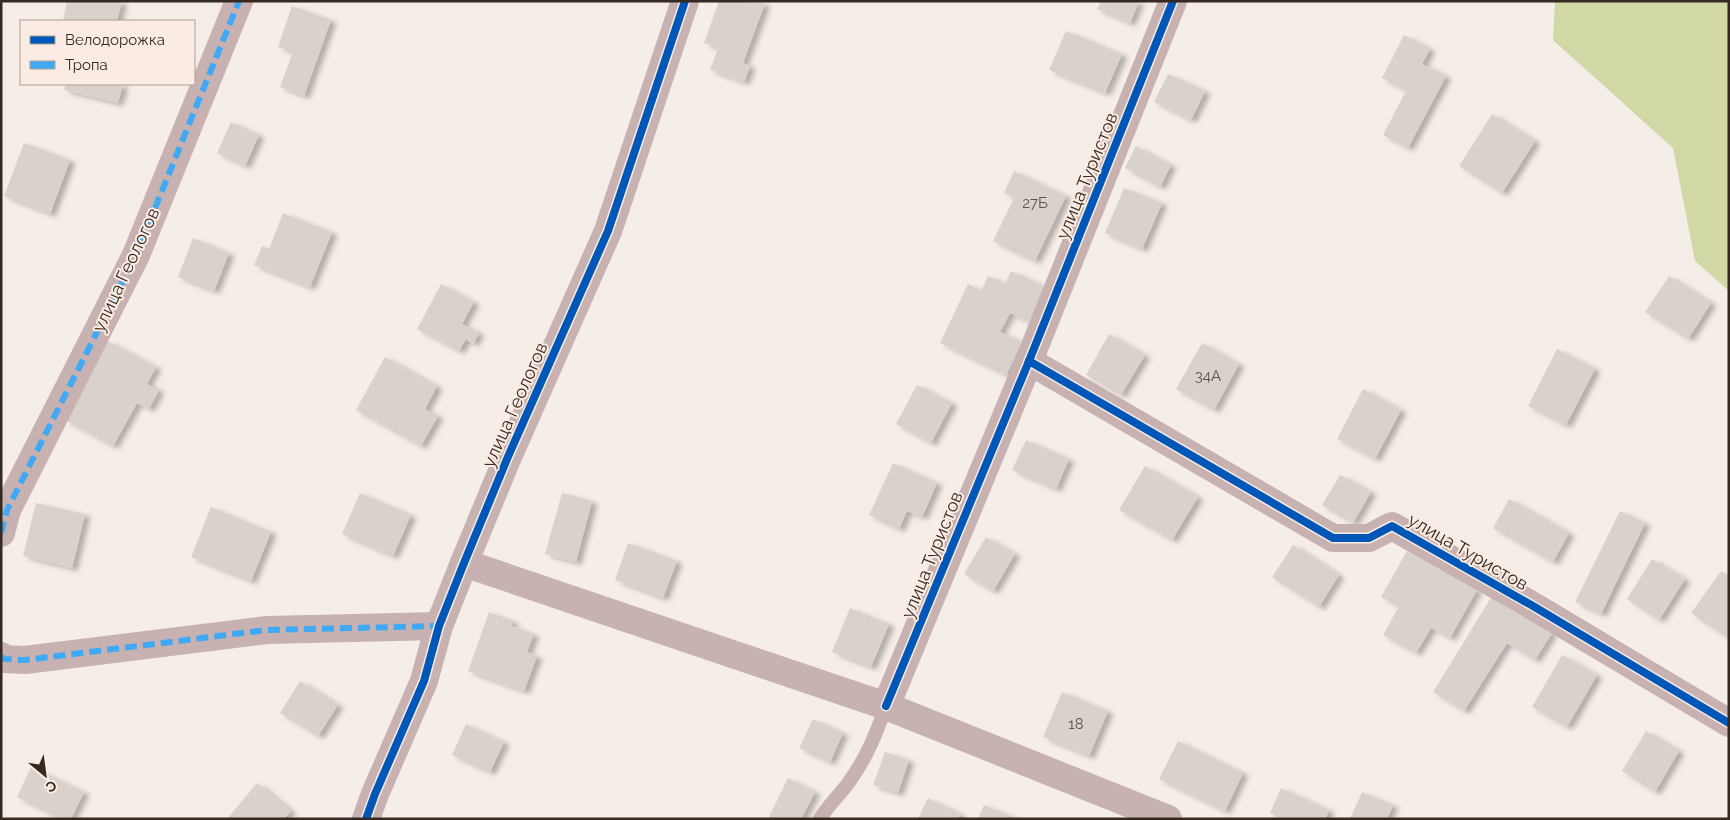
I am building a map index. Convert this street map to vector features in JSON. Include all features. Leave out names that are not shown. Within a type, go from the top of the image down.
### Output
[{"type":"street","name":"улица Геологов","points":[[1,533],[6,510],[136,255],[239,1]]},
{"type":"street","name":"улица Геологов","points":[[366,819],[424,681],[438,626],[507,459],[608,231],[685,1]]},
{"type":"street","name":"улица Туристов","points":[[886,706],[1029,361],[1173,1]]},
{"type":"street","name":"улица Туристов","points":[[1029,361],[1333,538],[1369,538],[1392,526],[1534,606],[1729,723]]},
{"type":"street","points":[[464,563],[886,706],[1168,819]]},
{"type":"street","points":[[1,656],[4,659],[42,659],[267,630],[438,626]]},
{"type":"lane","points":[[820,819],[825,810],[849,783],[872,745],[886,706]]},
{"type":"green space","points":[[1555,1],[1729,1],[1729,291],[1695,261],[1673,148],[1553,40]]},
{"type":"building","points":[[67,1],[122,1],[117,20],[63,20]]},
{"type":"building","points":[[719,1],[765,3],[743,63],[750,66],[744,82],[710,70],[718,48],[704,43]]},
{"type":"building","points":[[1101,1],[1139,1],[1130,23],[1097,9]]},
{"type":"building","points":[[292,6],[331,20],[304,96],[280,87],[293,52],[278,47]]},
{"type":"building","points":[[1066,31],[1122,54],[1105,93],[1049,70]]},
{"type":"building","points":[[1404,35],[1430,49],[1422,64],[1446,76],[1408,148],[1383,135],[1406,91],[1382,78]]},
{"type":"building","points":[[1168,74],[1205,91],[1191,120],[1154,102]]},
{"type":"building","points":[[66,85],[123,85],[118,103],[64,90]]},
{"type":"building","points":[[1492,114],[1535,141],[1502,193],[1459,166]]},
{"type":"building","points":[[231,122],[259,135],[245,166],[217,153]]},
{"type":"building","points":[[24,143],[70,160],[50,214],[4,196]]},
{"type":"building","points":[[1136,146],[1171,165],[1160,187],[1125,168]]},
{"type":"building","points":[[1014,171],[1066,196],[1035,261],[993,241],[1014,198],[1004,193]]},
{"type":"building","points":[[1124,188],[1162,203],[1142,249],[1105,233]]},
{"type":"building","points":[[283,213],[332,232],[310,287],[254,265],[262,246],[269,249]]},
{"type":"building","points":[[193,238],[229,253],[214,291],[178,277]]},
{"type":"building","points":[[1011,271],[1048,288],[1031,323],[1010,313],[1000,332],[1022,342],[1006,375],[940,343],[968,284],[981,291],[988,276],[1005,284]]},
{"type":"building","points":[[1669,276],[1711,303],[1688,339],[1645,312]]},
{"type":"building","points":[[441,284],[474,302],[462,324],[479,333],[473,344],[466,339],[459,351],[417,329]]},
{"type":"building","points":[[1109,334],[1145,355],[1121,395],[1086,375]]},
{"type":"building","points":[[108,341],[156,367],[147,384],[159,390],[149,409],[137,403],[113,446],[65,420]]},
{"type":"building","points":[[1202,343],[1239,364],[1214,410],[1176,389]]},
{"type":"building","points":[[1557,349],[1595,369],[1566,425],[1528,406]]},
{"type":"building","points":[[385,357],[437,386],[425,409],[438,416],[421,446],[356,410]]},
{"type":"building","points":[[917,385],[952,403],[931,443],[896,424]]},
{"type":"building","points":[[1363,389],[1401,410],[1375,459],[1337,439]]},
{"type":"building","points":[[1026,440],[1069,459],[1056,489],[1012,470]]},
{"type":"building","points":[[893,463],[937,483],[922,517],[907,511],[899,529],[869,515]]},
{"type":"building","points":[[1145,466],[1198,497],[1172,540],[1119,510]]},
{"type":"building","points":[[1340,475],[1371,492],[1353,523],[1322,505]]},
{"type":"building","points":[[360,493],[411,515],[393,556],[342,534]]},
{"type":"building","points":[[562,493],[592,501],[576,562],[545,554]]},
{"type":"building","points":[[1509,499],[1569,533],[1553,562],[1493,528]]},
{"type":"building","points":[[36,503],[85,514],[72,568],[23,556]]},
{"type":"building","points":[[211,507],[271,532],[251,581],[191,557]]},
{"type":"building","points":[[1620,511],[1645,523],[1601,614],[1575,602]]},
{"type":"building","points":[[986,537],[1015,554],[993,591],[964,574]]},
{"type":"building","points":[[628,543],[677,561],[663,598],[615,580]]},
{"type":"building","points":[[1293,545],[1339,575],[1319,607],[1272,577]]},
{"type":"building","points":[[1407,551],[1477,590],[1450,638],[1431,628],[1416,653],[1383,635],[1399,606],[1381,597]]},
{"type":"building","points":[[1652,559],[1685,579],[1659,620],[1627,599]]},
{"type":"building","points":[[1721,571],[1729,576],[1729,639],[1691,613]]},
{"type":"building","points":[[1492,596],[1552,633],[1535,660],[1507,643],[1464,711],[1433,692]]},
{"type":"building","points":[[850,608],[889,624],[871,667],[832,652]]},
{"type":"building","points":[[489,612],[513,621],[511,626],[534,634],[527,652],[537,656],[524,691],[468,671]]},
{"type":"building","points":[[1562,655],[1597,675],[1567,727],[1532,707]]},
{"type":"building","points":[[300,681],[338,705],[318,736],[280,713]]},
{"type":"building","points":[[1062,692],[1108,711],[1089,756],[1043,737]]},
{"type":"building","points":[[813,719],[843,733],[830,762],[799,748]]},
{"type":"building","points":[[466,724],[504,742],[490,772],[452,755]]},
{"type":"building","points":[[1646,731],[1679,751],[1655,792],[1622,771]]},
{"type":"building","points":[[1178,741],[1243,773],[1225,811],[1159,779]]},
{"type":"building","points":[[885,752],[909,760],[898,793],[873,785]]},
{"type":"building","points":[[31,767],[84,792],[71,819],[62,819],[17,797]]},
{"type":"building","points":[[788,778],[815,792],[801,819],[768,819]]},
{"type":"building","points":[[257,783],[291,811],[284,819],[227,819]]},
{"type":"building","points":[[1281,788],[1329,810],[1325,819],[1281,819],[1270,813]]},
{"type":"building","points":[[1362,792],[1393,805],[1387,819],[1350,819]]},
{"type":"building","points":[[928,798],[960,814],[958,819],[918,819]]},
{"type":"building","points":[[984,805],[1018,819],[978,819]]},
{"type":"marked path","points":[[1,533],[7,510],[136,255],[239,1]]},
{"type":"marked path","points":[[1,656],[4,659],[25,660],[267,630],[439,626]]},
{"type":"cycle path","points":[[366,819],[424,681],[439,626],[464,563],[507,459],[608,231],[685,1]]},
{"type":"cycle path","points":[[886,706],[1029,361],[1173,1]]},
{"type":"cycle path","points":[[1029,361],[1333,538],[1369,538],[1392,526],[1533,606],[1729,723]]}]
